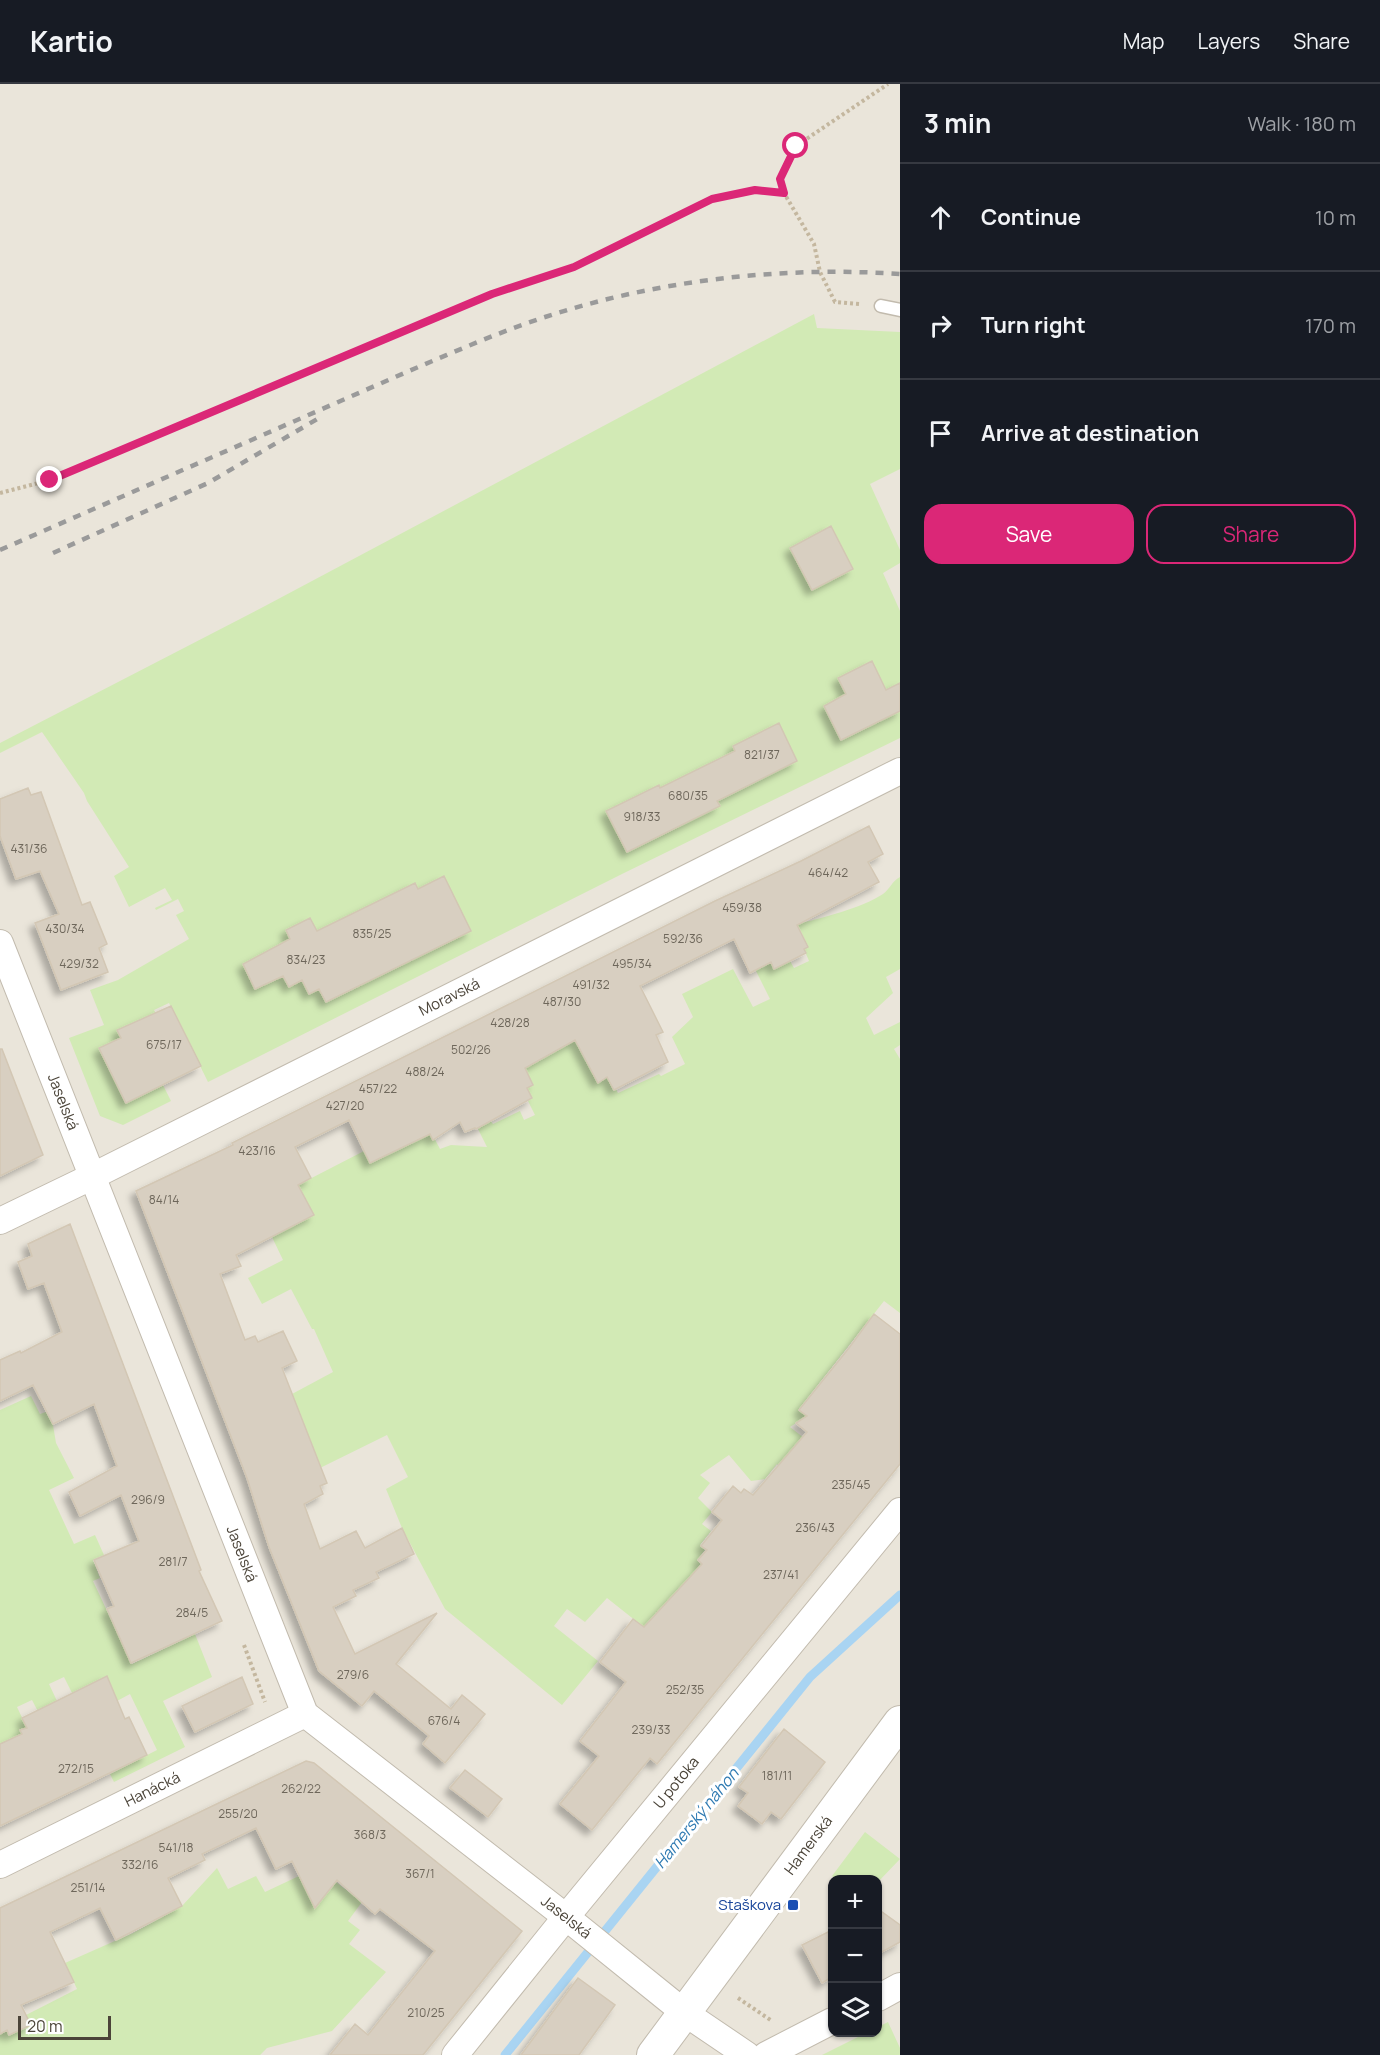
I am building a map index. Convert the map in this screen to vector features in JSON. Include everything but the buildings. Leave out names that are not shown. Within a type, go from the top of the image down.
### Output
[{"type":"street","name":"Moravská","points":[[0,1221],[91,1178],[900,771]]},
{"type":"street","name":"Jaselská","points":[[0,943],[304,1714],[685,2013]]},
{"type":"street","name":"U potoka","points":[[455,2055],[573,1923],[900,1511]]},
{"type":"street","name":"Hanácká","points":[[0,1865],[304,1714]]},
{"type":"street","name":"Hamerská","points":[[653,2055],[900,1722]]},
{"type":"street","points":[[882,1996],[900,1986]]},
{"type":"street","points":[[685,2013],[747,2055]]},
{"type":"street","points":[[766,2055],[828,2023]]},
{"type":"lane","points":[[881,306],[900,310]]},
{"type":"path","points":[[881,306],[835,302],[820,272],[814,244],[784,193],[780,179],[796,146],[888,84]]},
{"type":"path","points":[[0,493],[50,480],[492,294],[574,267],[712,199],[755,190],[784,193]]},
{"type":"path","points":[[244,1645],[269,1712]]},
{"type":"path","points":[[738,1998],[765,2015],[774,2025]]},
{"type":"shaded area","points":[[0,84],[900,84],[900,2055],[0,2055]]},
{"type":"green space","points":[[814,314],[817,328],[900,332],[900,469],[870,484],[900,550],[900,563],[883,573],[900,611],[900,738],[622,874],[208,1082],[169,1003],[154,1010],[159,1020],[118,1031],[121,1038],[99,1048],[125,1103],[163,1085],[171,1101],[123,1125],[100,1116],[69,1038],[104,1025],[90,990],[118,980],[189,939],[176,915],[184,911],[178,899],[156,910],[155,908],[172,900],[165,888],[129,907],[114,876],[129,867],[84,793],[42,732],[0,753],[0,743],[265,606]]},
{"type":"green space","points":[[900,877],[900,969],[886,977],[893,993],[866,1018],[874,1035],[900,1022],[900,1045],[894,1049],[900,1059],[900,1313],[884,1301],[799,1409],[807,1416],[790,1427],[817,1448],[786,1471],[777,1464],[765,1479],[751,1481],[729,1455],[700,1475],[710,1483],[698,1498],[712,1512],[702,1524],[711,1531],[700,1545],[705,1550],[697,1560],[701,1564],[646,1629],[607,1598],[585,1622],[567,1609],[554,1626],[598,1661],[562,1705],[445,1609],[402,1528],[386,1489],[408,1477],[387,1435],[320,1468],[292,1394],[333,1372],[314,1329],[291,1289],[262,1304],[248,1278],[283,1260],[272,1237],[313,1215],[298,1185],[364,1151],[371,1163],[409,1144],[421,1113],[440,1149],[451,1145],[487,1147],[477,1127],[490,1120],[493,1124],[520,1111],[524,1120],[535,1115],[528,1101],[532,1098],[527,1088],[533,1085],[525,1068],[578,1039],[608,1075],[618,1093],[685,1064],[672,1037],[693,1017],[682,994],[733,969],[753,1007],[770,999],[755,969],[785,952],[794,968],[809,961],[804,949],[808,946],[797,924],[864,904],[883,894]]},
{"type":"green space","points":[[31,1396],[40,1414],[46,1412],[53,1425],[56,1443],[74,1478],[49,1490],[74,1544],[95,1535],[104,1555],[93,1560],[100,1578],[93,1581],[132,1664],[195,1634],[212,1677],[163,1701],[185,1747],[114,1782],[110,1774],[157,1750],[130,1694],[117,1701],[107,1676],[72,1693],[64,1677],[49,1684],[64,1716],[43,1721],[32,1700],[17,1707],[27,1728],[20,1731],[22,1734],[0,1745],[0,1410]]},
{"type":"green space","points":[[865,1832],[900,1859],[882,1878],[882,1875],[833,1875]]},
{"type":"green space","points":[[217,1868],[228,1889],[256,1876],[265,1892],[299,1876],[315,1908],[336,1882],[362,1902],[348,1921],[360,1930],[349,1944],[386,1972],[332,2031],[267,2048],[260,2055],[0,2055],[0,2033],[7,2030],[10,2035],[30,2025],[26,2015],[77,1989],[65,1963],[133,1933],[182,1906]]},
{"type":"green space","points":[[888,2022],[900,2048],[900,2055],[822,2055],[858,2037],[882,2037],[882,2025]]},
{"type":"waterway","name":"Hamerský náhon","points":[[505,2055],[810,1677],[900,1595]]},
{"type":"railway","points":[[0,550],[409,371],[545,317],[631,294],[720,279],[810,272],[900,274]]},
{"type":"railway","points":[[53,553],[208,483],[319,418]]},
{"type":"place","name":"Staškova","points":[[793,1905]]},
{"type":"route","points":[[50,480],[492,294],[574,267],[712,199],[755,190],[784,193],[780,179],[796,146]]}]
